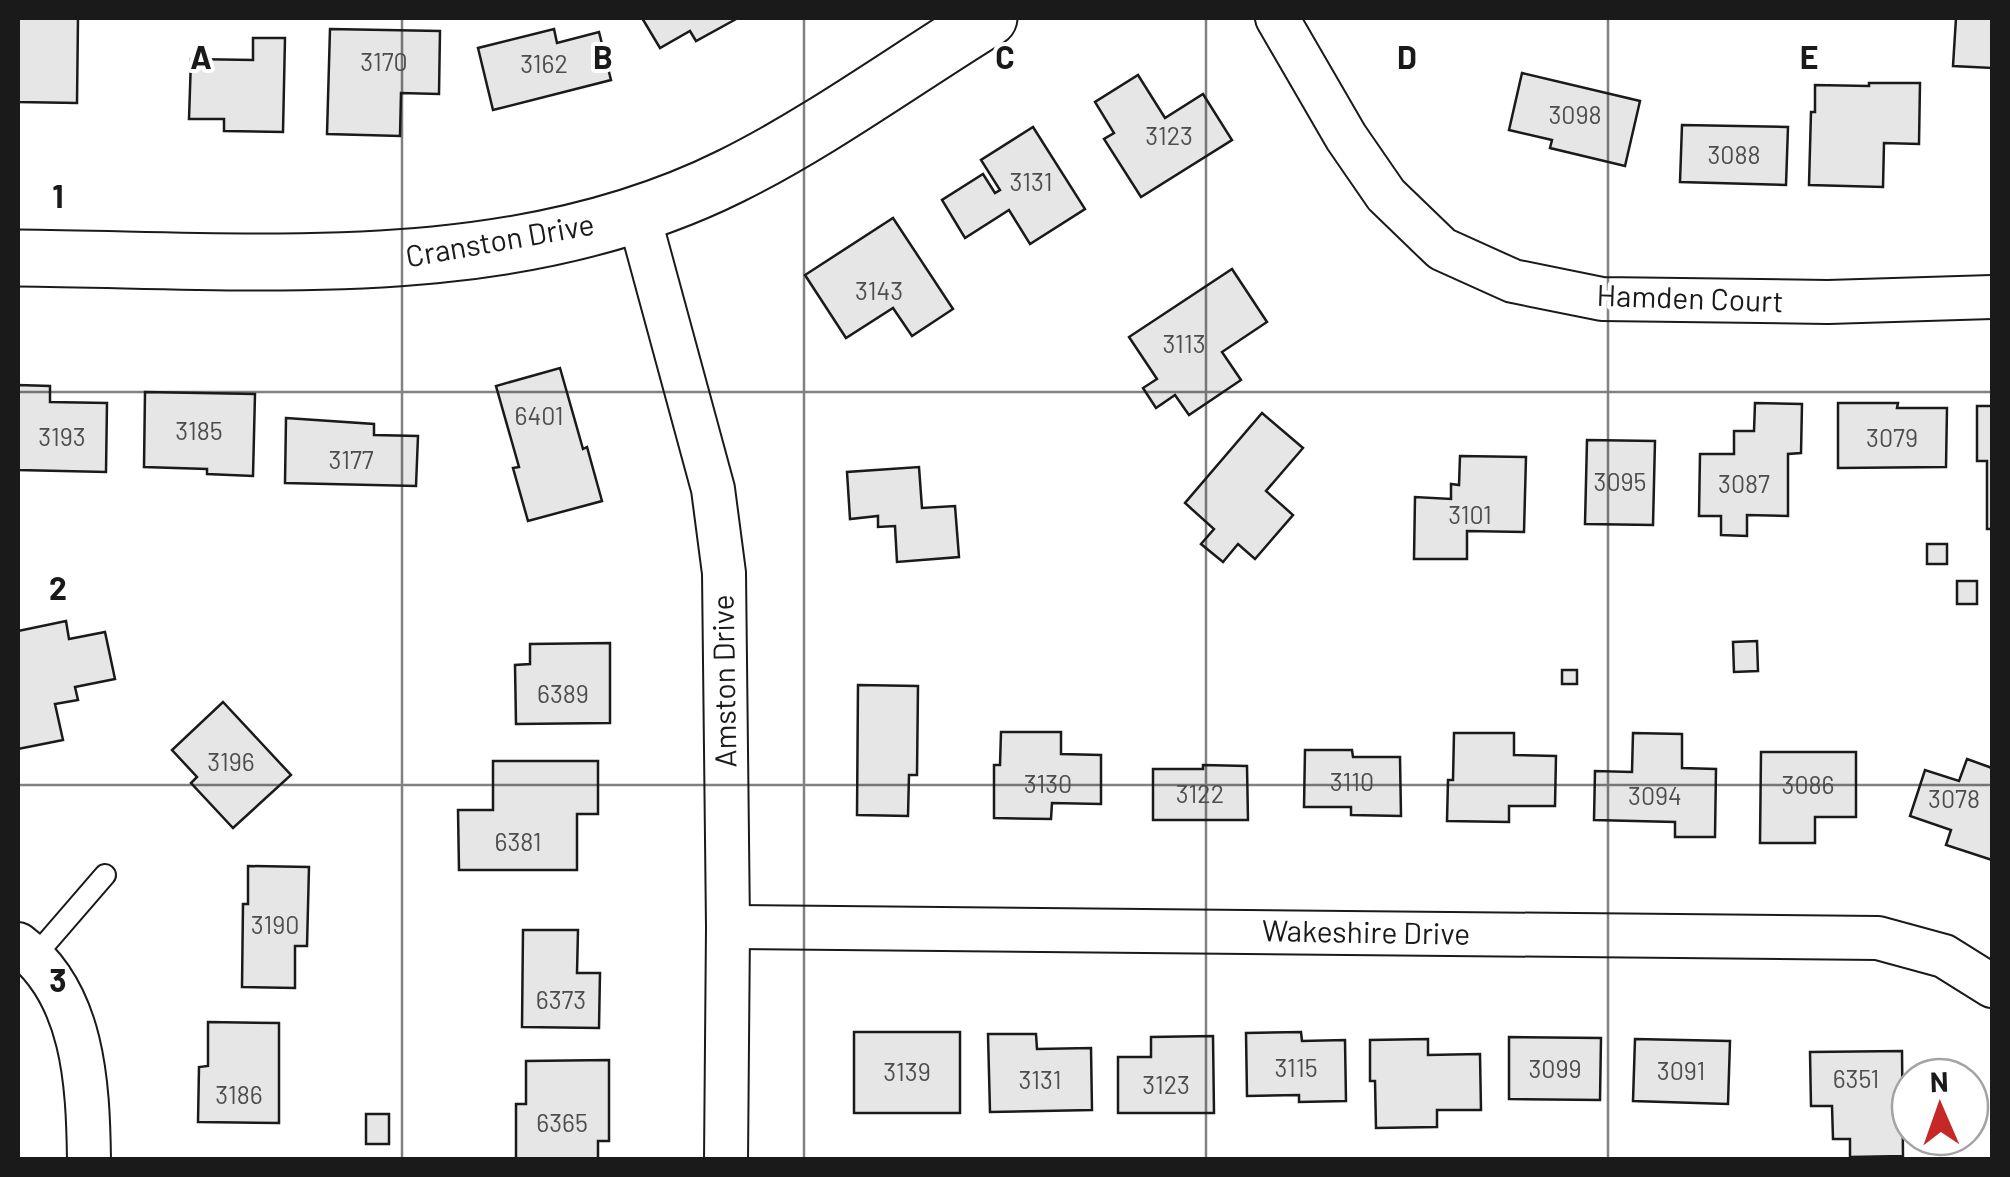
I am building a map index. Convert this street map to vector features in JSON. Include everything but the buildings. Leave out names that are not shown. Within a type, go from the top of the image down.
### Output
[{"type":"street","name":"Cranston Drive","points":[[18,258],[384,260],[523,243],[638,213],[730,177],[989,18]]},
{"type":"street","name":"Hamden Court","points":[[1277,18],[1346,137],[1386,195],[1442,249],[1513,281],[1602,299],[1828,302],[1992,297]]},
{"type":"street","name":"Amston Drive","points":[[638,213],[713,489],[724,573],[726,1160]]},
{"type":"street","name":"Wakeshire Drive","points":[[728,926],[1878,938],[1944,956],[1992,986]]},
{"type":"street","points":[[26,950],[69,1016],[84,1056],[88,1160]]},
{"type":"lane","points":[[26,950],[105,875]]}]
